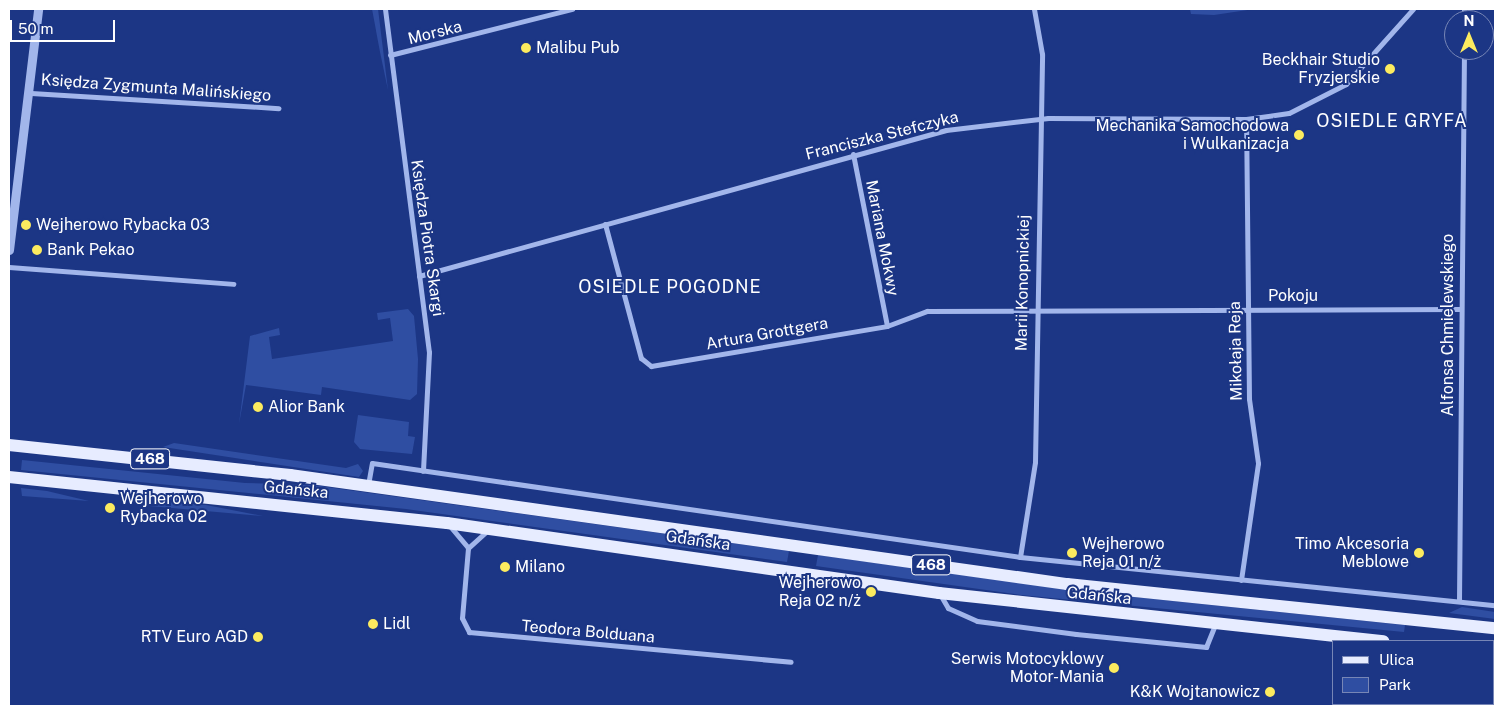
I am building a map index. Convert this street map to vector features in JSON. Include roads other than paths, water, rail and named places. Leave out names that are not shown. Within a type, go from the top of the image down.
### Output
[{"type":"main road","name":"Gdańska","points":[[9,445],[368,486],[1067,584],[1495,628]]},
{"type":"main road","name":"Gdańska","points":[[9,476],[490,528],[939,593],[1215,625],[1372,640]]},
{"type":"street","points":[[9,250],[30,92],[38,9]]},
{"type":"street","name":"Księdza Piotra Skargi","points":[[385,9],[429,352],[424,471]]},
{"type":"street","name":"Morska","points":[[390,56],[572,9]]},
{"type":"street","name":"Marii Konopnickiej","points":[[1020,556],[1035,462],[1035,308],[1042,54],[1034,9]]},
{"type":"street","name":"Franciszka Stefczyka","points":[[419,276],[853,154],[946,130],[1040,118],[1246,119],[1289,113],[1339,90],[1413,9]]},
{"type":"street","name":"Alfonsa Chmielewskiego","points":[[1459,601],[1464,60]]},
{"type":"street","name":"Księdza Zygmunta Malińskiego","points":[[30,92],[279,108]]},
{"type":"street","name":"Mikołaja Reja","points":[[1241,580],[1258,481],[1249,399],[1246,119]]},
{"type":"street","name":"Mariana Mokwy","points":[[853,154],[887,326]]},
{"type":"street","name":"Artura Grottgera","points":[[605,224],[641,358],[651,366],[887,326],[927,311],[1035,308]]},
{"type":"street","points":[[9,267],[233,284]]},
{"type":"street","name":"Pokoju","points":[[1035,308],[1461,309]]},
{"type":"street","name":"Gdańska","points":[[368,486],[372,463],[1020,556],[1495,605]]},
{"type":"street","points":[[447,523],[468,548],[490,528]]},
{"type":"street","name":"Teodora Bolduana","points":[[468,548],[462,623],[474,635],[791,662]]},
{"type":"street","points":[[939,593],[948,608],[977,621],[1058,632],[1206,647],[1215,625]]},
{"type":"place","name":"Malibu Pub","points":[[526,48]]},
{"type":"place","name":"Beckhair Studio Fryzjerskie","points":[[1390,69]]},
{"type":"place","name":"Mechanika Samochodowa i Wulkanizacja","points":[[1299,135]]},
{"type":"place","name":"Wejherowo Rybacka 03","points":[[26,225]]},
{"type":"place","name":"Bank Pekao","points":[[37,250]]},
{"type":"place","name":"Alior Bank","points":[[258,407]]},
{"type":"place","name":"Wejherowo Rybacka 02","points":[[110,508]]},
{"type":"place","name":"Wejherowo Reja 01 n/ż","points":[[1072,553]]},
{"type":"place","name":"Timo Akcesoria Meblowe","points":[[1419,553]]},
{"type":"place","name":"Milano","points":[[505,567]]},
{"type":"place","name":"Wejherowo Reja 02 n/ż","points":[[871,592]]},
{"type":"place","name":"Lidl","points":[[373,624]]},
{"type":"place","name":"RTV Euro AGD","points":[[258,637]]},
{"type":"place","name":"Serwis Motocyklowy Motor-Mania","points":[[1114,668]]},
{"type":"place","name":"K&K Wojtanowicz","points":[[1270,692]]},
{"type":"district","name":"OSIEDLE GRYFA","points":[[1392,121]]},
{"type":"district","name":"OSIEDLE POGODNE","points":[[670,287]]}]
